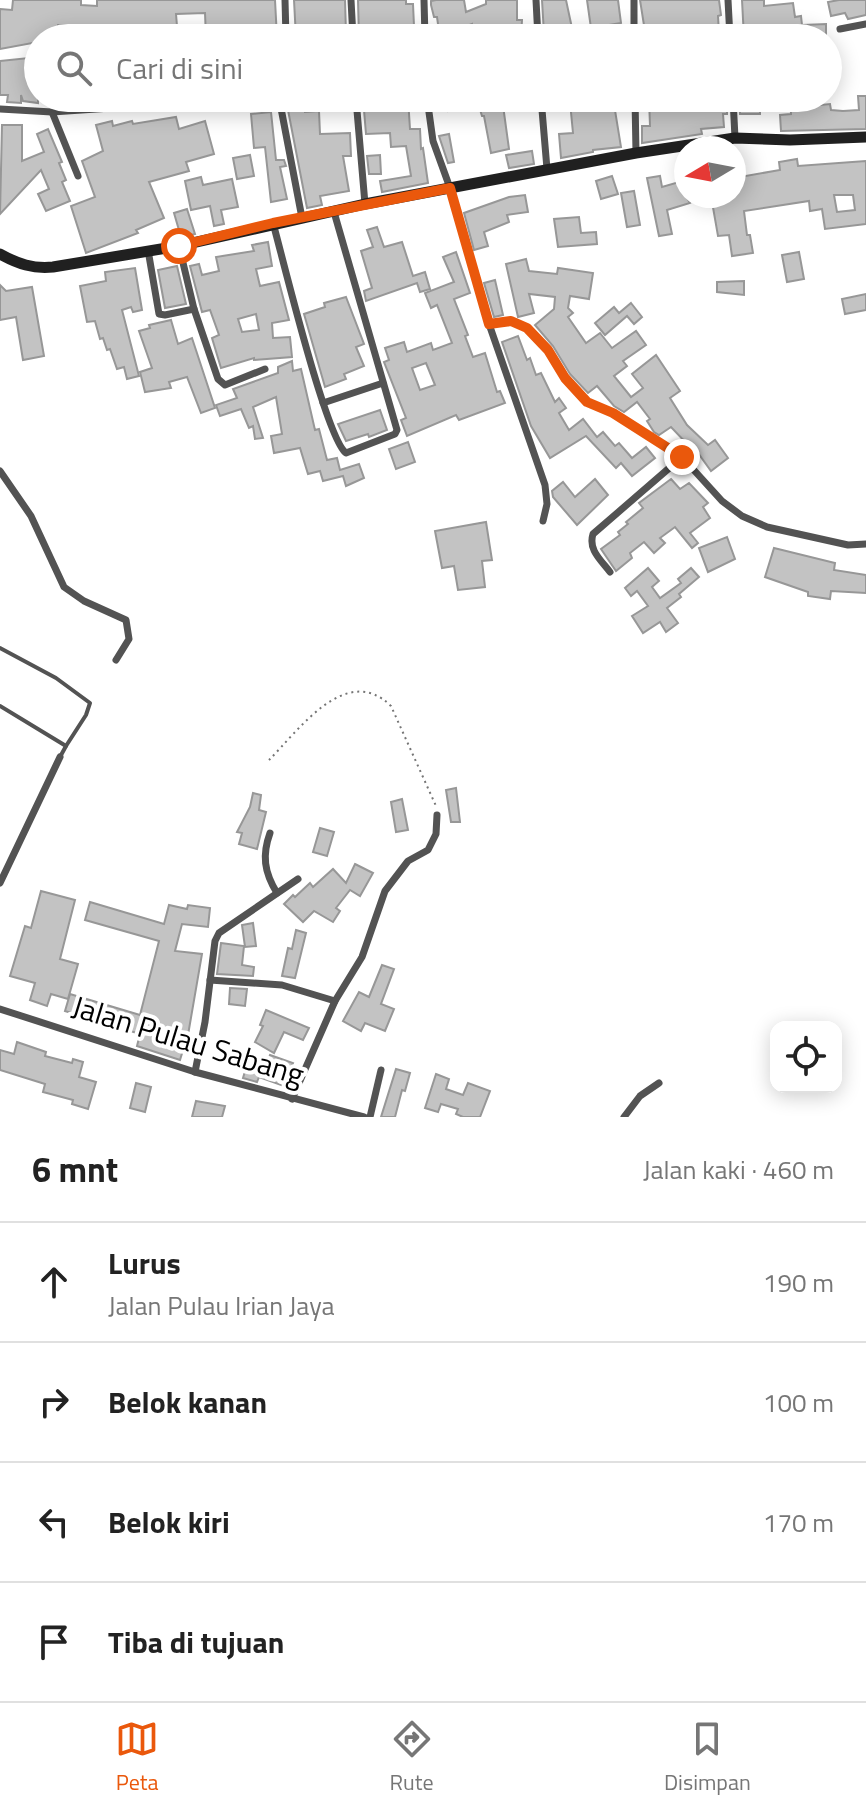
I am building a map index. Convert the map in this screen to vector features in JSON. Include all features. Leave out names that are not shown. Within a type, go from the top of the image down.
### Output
[{"type":"street","points":[[285,0],[286,24]]},
{"type":"street","points":[[351,0],[352,24]]},
{"type":"street","points":[[424,0],[425,24]]},
{"type":"street","points":[[536,0],[537,24]]},
{"type":"street","points":[[634,0],[634,24]]},
{"type":"street","points":[[728,0],[729,24]]},
{"type":"street","points":[[842,29],[866,24]]},
{"type":"street","points":[[0,109],[24,110]]},
{"type":"street","points":[[52,112],[78,176]]},
{"type":"street","points":[[282,112],[302,218]]},
{"type":"street","points":[[357,112],[365,204]]},
{"type":"street","points":[[429,112],[433,141],[450,188],[489,324],[545,485],[547,504],[543,521]]},
{"type":"street","points":[[542,112],[547,169]]},
{"type":"street","points":[[635,112],[636,153]]},
{"type":"street","points":[[734,112],[735,136]]},
{"type":"street","points":[[746,138],[866,137]]},
{"type":"street","points":[[0,254],[21,264],[42,268],[179,246],[365,204],[674,147]]},
{"type":"street","points":[[273,223],[323,403],[343,452],[367,446],[397,432],[334,212]]},
{"type":"street","points":[[179,246],[194,309],[218,379],[223,384],[265,369]]},
{"type":"street","points":[[148,250],[159,314],[194,309]]},
{"type":"street","points":[[489,324],[511,321],[527,328],[548,350],[565,378],[587,402],[613,413],[682,457],[722,501],[754,523],[848,545],[866,544]]},
{"type":"street","points":[[323,403],[383,383]]},
{"type":"street","points":[[610,572],[592,549],[593,534],[682,457]]},
{"type":"street","points":[[0,471],[31,516],[64,587],[84,601],[126,620],[129,639],[116,660]]},
{"type":"street","points":[[0,883],[60,757]]},
{"type":"street","points":[[292,1099],[335,1001],[362,957],[385,891],[408,861],[428,850],[436,834],[437,815]]},
{"type":"street","points":[[270,833],[265,861],[277,893]]},
{"type":"street","points":[[195,1072],[215,941],[219,933],[298,879]]},
{"type":"street","points":[[210,980],[282,985],[335,1001]]},
{"type":"street","name":"Jalan Pulau Sabang","points":[[0,1009],[195,1072],[367,1117]]},
{"type":"street","points":[[367,1117],[381,1070]]},
{"type":"street","points":[[624,1117],[640,1096],[659,1083]]},
{"type":"lane","points":[[0,648],[56,678],[90,703],[60,757]]},
{"type":"lane","points":[[0,706],[66,746]]},
{"type":"path","points":[[269,760],[331,699],[355,692],[378,696],[391,706],[432,792],[437,815]]},
{"type":"building","points":[[13,0],[81,0],[81,5],[97,6],[97,0],[275,0],[276,24],[205,24],[205,13],[176,14],[177,24],[24,24],[24,45],[0,49],[0,9],[12,10]]},
{"type":"building","points":[[294,0],[345,0],[346,24],[295,24]]},
{"type":"building","points":[[358,0],[406,0],[406,4],[413,4],[414,24],[359,24]]},
{"type":"building","points":[[464,0],[466,12],[486,4],[486,0],[517,0],[517,20],[522,20],[522,24],[438,24],[431,1]]},
{"type":"building","points":[[542,0],[566,0],[571,24],[543,24]]},
{"type":"building","points":[[587,0],[618,0],[621,23],[590,24]]},
{"type":"building","points":[[640,0],[719,0],[718,24],[644,24]]},
{"type":"building","points":[[742,0],[764,0],[764,6],[793,3],[795,17],[801,16],[802,24],[743,24]]},
{"type":"building","points":[[866,0],[866,15],[848,19],[845,13],[831,16],[828,2]]},
{"type":"building","points":[[24,58],[24,101],[21,95],[21,103],[7,102],[8,95],[0,95],[0,61]]},
{"type":"building","points":[[858,96],[866,96],[866,129],[781,131],[780,115],[791,112],[859,110]]},
{"type":"building","points":[[271,112],[276,160],[284,160],[286,166],[280,167],[287,199],[271,202],[265,147],[254,148],[251,114]]},
{"type":"building","points":[[288,112],[319,112],[320,134],[350,133],[351,156],[343,156],[349,191],[320,196],[322,205],[307,208]]},
{"type":"building","points":[[364,112],[409,112],[410,129],[420,129],[428,183],[382,192],[380,181],[411,176],[406,146],[391,147],[390,133],[366,134]]},
{"type":"building","points":[[481,112],[504,112],[509,149],[491,153]]},
{"type":"building","points":[[571,112],[615,112],[621,147],[561,158],[559,134],[573,133]]},
{"type":"building","points":[[650,112],[727,112],[723,114],[724,127],[701,129],[702,134],[642,143],[642,126],[650,126]]},
{"type":"building","points":[[176,117],[179,129],[205,121],[214,154],[186,162],[189,171],[149,182],[164,218],[136,230],[138,233],[86,253],[71,206],[95,197],[82,161],[103,151],[96,125],[112,121],[113,126],[132,121],[133,124]]},
{"type":"building","points":[[2,125],[22,125],[22,161],[44,152],[37,134],[48,129],[62,162],[59,163],[66,180],[62,182],[70,201],[46,211],[38,194],[49,189],[41,170],[0,214]]},
{"type":"building","points":[[449,134],[454,162],[448,163],[439,136]]},
{"type":"building","points":[[532,151],[534,164],[509,168],[506,155]]},
{"type":"building","points":[[250,155],[254,176],[237,179],[233,158]]},
{"type":"building","points":[[380,155],[381,174],[369,174],[367,156]]},
{"type":"building","points":[[797,159],[798,166],[866,161],[866,224],[825,229],[822,209],[810,211],[809,201],[744,211],[753,253],[732,256],[729,235],[718,236],[713,208],[746,208],[746,176],[780,170],[779,162]],"holes":[[[834,195],[853,195],[855,210],[837,212]]]},
{"type":"building","points":[[612,176],[618,194],[601,199],[596,181]]},
{"type":"building","points":[[660,176],[662,187],[674,184],[674,208],[667,210],[672,234],[659,236],[647,178]]},
{"type":"building","points":[[201,177],[203,185],[232,179],[238,207],[221,210],[224,224],[214,226],[210,206],[191,210],[185,181]]},
{"type":"building","points":[[634,191],[640,225],[627,227],[621,193]]},
{"type":"building","points":[[525,195],[528,212],[507,215],[509,222],[484,232],[488,246],[474,250],[464,213],[509,197]]},
{"type":"building","points":[[187,209],[195,234],[181,237],[174,213]]},
{"type":"building","points":[[579,217],[581,233],[596,232],[597,244],[558,247],[554,219]]},
{"type":"building","points":[[377,227],[384,247],[402,242],[413,276],[425,272],[430,289],[420,292],[417,283],[366,301],[364,291],[372,288],[361,251],[373,247],[367,230]]},
{"type":"building","points":[[268,242],[272,266],[256,269],[260,286],[279,282],[289,320],[272,323],[273,338],[290,337],[292,357],[254,358],[221,368],[212,338],[219,335],[210,310],[202,312],[190,266],[199,264],[202,275],[219,271],[216,257],[254,251],[252,245]],"holes":[[[256,314],[259,330],[242,332],[238,319]]]},
{"type":"building","points":[[456,252],[470,293],[454,299],[468,335],[465,336],[473,357],[485,353],[497,392],[500,391],[505,403],[459,420],[456,415],[407,436],[401,420],[406,418],[384,362],[389,360],[385,348],[404,342],[407,352],[431,343],[433,350],[452,343],[437,305],[431,308],[425,293],[454,282],[443,257]],"holes":[[[426,363],[435,385],[420,390],[412,368]]]},
{"type":"building","points":[[799,252],[804,279],[787,282],[782,255]]},
{"type":"building","points":[[526,259],[529,271],[557,274],[558,268],[593,273],[589,299],[570,296],[568,308],[573,313],[568,317],[586,343],[600,333],[612,348],[636,331],[646,345],[623,361],[627,366],[614,376],[631,397],[643,388],[632,374],[656,355],[680,391],[670,398],[687,425],[708,445],[715,440],[728,458],[711,471],[693,446],[691,448],[671,427],[659,435],[654,432],[647,421],[650,419],[637,402],[624,412],[614,406],[597,386],[588,393],[570,374],[553,346],[535,325],[554,309],[555,297],[529,294],[534,313],[518,317],[506,264]]},
{"type":"building","points":[[177,266],[186,304],[165,308],[158,270]]},
{"type":"building","points":[[135,268],[142,310],[133,312],[131,307],[122,310],[139,376],[127,379],[124,367],[117,369],[110,349],[107,350],[103,338],[100,339],[95,321],[87,322],[80,286],[106,281],[105,272]]},
{"type":"building","points":[[495,280],[503,315],[494,317],[484,283]]},
{"type":"building","points":[[744,281],[744,295],[717,292],[717,282]]},
{"type":"building","points":[[0,285],[6,291],[32,287],[44,356],[23,360],[16,317],[0,320]]},
{"type":"building","points":[[866,294],[866,310],[845,314],[842,299]]},
{"type":"building","points":[[346,297],[364,344],[356,347],[364,366],[344,374],[346,379],[325,387],[304,314],[325,307],[324,303]]},
{"type":"building","points":[[631,303],[642,317],[634,324],[627,316],[605,335],[595,323],[614,307],[619,313]]},
{"type":"building","points":[[171,320],[178,344],[192,338],[215,408],[201,413],[187,377],[169,382],[171,388],[145,392],[140,372],[152,368],[139,331],[150,328],[149,325]]},
{"type":"building","points":[[518,336],[536,375],[541,373],[555,402],[559,398],[566,408],[559,413],[569,430],[583,419],[597,437],[603,432],[615,446],[619,443],[632,458],[646,447],[655,458],[632,476],[621,463],[616,468],[586,436],[550,458],[531,426],[502,342]]},
{"type":"building","points":[[292,361],[293,371],[301,369],[315,430],[319,429],[327,460],[337,458],[340,470],[359,464],[364,478],[346,486],[343,476],[323,481],[320,471],[308,474],[300,448],[274,453],[271,436],[282,434],[276,397],[253,407],[263,438],[255,439],[253,426],[249,428],[241,409],[220,416],[216,405],[237,398],[233,389],[278,373],[278,367]]},
{"type":"building","points":[[380,410],[387,430],[346,441],[338,424]]},
{"type":"building","points":[[408,442],[415,462],[396,469],[389,449]]},
{"type":"building","points":[[595,479],[608,495],[577,525],[553,497],[552,491],[563,482],[575,497]]},
{"type":"building","points":[[671,479],[680,489],[689,483],[708,503],[703,507],[710,518],[690,533],[698,543],[692,548],[675,527],[660,538],[665,543],[654,553],[644,542],[630,553],[632,558],[616,571],[601,549],[620,535],[618,532],[628,524],[626,522],[643,508],[639,503]]},
{"type":"building","points":[[486,522],[492,560],[482,561],[485,587],[458,590],[454,566],[442,568],[435,531]]},
{"type":"building","points":[[727,537],[735,559],[708,572],[699,548]]},
{"type":"building","points":[[774,548],[835,563],[834,570],[866,575],[866,593],[831,591],[830,599],[808,596],[808,592],[765,577]]},
{"type":"building","points":[[648,568],[659,581],[652,587],[660,598],[681,583],[678,579],[691,568],[699,577],[667,608],[678,623],[666,632],[660,622],[643,633],[632,616],[648,606],[637,591],[631,596],[625,588]]},
{"type":"building","points":[[456,788],[460,822],[451,822],[446,790]]},
{"type":"building","points":[[253,793],[261,795],[259,810],[266,812],[257,849],[239,844],[242,833],[237,832],[250,807]]},
{"type":"building","points":[[402,799],[408,830],[396,832],[391,802]]},
{"type":"building","points":[[320,828],[334,832],[327,856],[313,852]]},
{"type":"building","points":[[355,864],[373,873],[360,896],[350,890],[336,908],[340,911],[333,922],[314,911],[303,922],[284,904],[310,883],[313,887],[333,869],[346,883]]},
{"type":"building","points":[[41,891],[75,900],[60,959],[78,964],[68,999],[51,994],[47,1006],[30,1000],[35,983],[10,976],[25,926],[31,928]]},
{"type":"building","points":[[90,902],[164,924],[169,905],[187,909],[188,905],[210,908],[208,927],[182,924],[175,951],[202,954],[188,1035],[182,1034],[178,1048],[183,1050],[180,1060],[137,1046],[140,1034],[65,1011],[70,994],[140,1015],[159,941],[85,920]]},
{"type":"building","points":[[253,923],[256,946],[245,947],[242,925]]},
{"type":"building","points":[[296,930],[306,933],[295,978],[282,976],[288,948],[292,949]]},
{"type":"building","points":[[221,943],[244,946],[242,965],[254,967],[253,976],[217,974]]},
{"type":"building","points":[[382,965],[394,969],[381,1004],[394,1009],[385,1031],[365,1023],[361,1031],[343,1021],[359,992],[369,997]]},
{"type":"building","points":[[230,988],[247,989],[245,1006],[229,1004]]},
{"type":"building","points":[[266,1010],[309,1028],[303,1040],[284,1032],[274,1053],[255,1042]]},
{"type":"building","points":[[17,1042],[46,1052],[45,1056],[72,1063],[73,1059],[83,1062],[79,1077],[96,1082],[88,1109],[72,1104],[73,1100],[43,1092],[45,1084],[0,1070],[0,1050],[14,1054]]},
{"type":"building","points":[[270,1055],[293,1063],[284,1086],[259,1077],[257,1082],[243,1078],[249,1058],[266,1064]]},
{"type":"building","points":[[396,1069],[410,1073],[405,1091],[402,1090],[395,1117],[381,1117]]},
{"type":"building","points":[[436,1074],[449,1079],[446,1089],[463,1095],[468,1083],[490,1091],[480,1117],[463,1117],[456,1114],[458,1109],[441,1104],[438,1112],[425,1108]]},
{"type":"building","points":[[136,1083],[151,1087],[145,1112],[130,1108]]},
{"type":"building","points":[[196,1101],[225,1106],[222,1117],[192,1117]]},
{"type":"route","points":[[179,246],[273,223],[450,188],[489,324],[501,321],[520,323],[548,350],[565,378],[587,402],[613,413],[682,457]]}]
